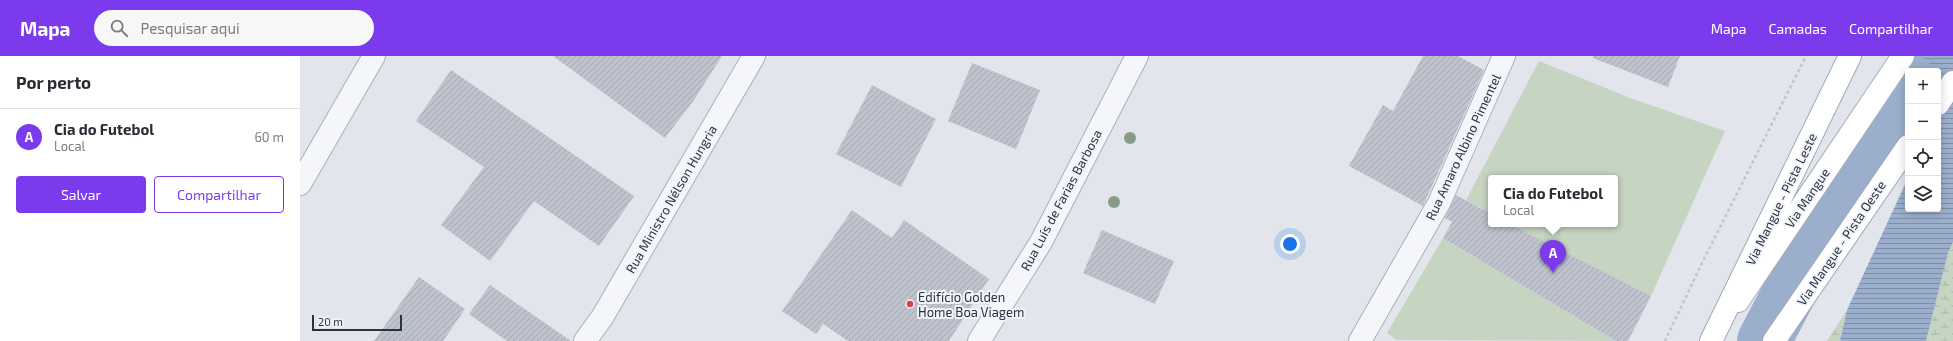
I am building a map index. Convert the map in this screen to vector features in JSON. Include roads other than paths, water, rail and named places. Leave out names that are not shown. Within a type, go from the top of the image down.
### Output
[{"type":"main road","name":"Via Mangue - Pista Leste","points":[[1711,341],[1850,56]]},
{"type":"main road","name":"Via Mangue","points":[[1711,341],[1903,56]]},
{"type":"main road","points":[[1941,100],[1953,82]]},
{"type":"main road","name":"Via Mangue - Pista Oeste","points":[[1774,341],[1905,150]]},
{"type":"street","points":[[300,184],[374,56]]},
{"type":"street","name":"Rua Ministro Nélson Hungria","points":[[585,341],[603,316],[754,56]]},
{"type":"street","name":"Rua Luís de Farias Barbosa","points":[[979,341],[1041,242],[1137,56]]},
{"type":"street","name":"Rua Amaro Albino Pimentel","points":[[1360,341],[1439,203],[1504,56]]},
{"type":"water","points":[[1902,56],[1953,56],[1953,242],[1948,253],[1926,341],[1840,341],[1847,310],[1905,184],[1905,212],[1941,212],[1941,68],[1905,68],[1905,152],[1891,169]]},
{"type":"waterway","points":[[1764,341],[1869,140],[1905,85]]},
{"type":"place","name":"Cia do Futebol","points":[[1553,273]]},
{"type":"place","name":"Edifício Golden Home Boa Viagem","points":[[910,304]]}]
